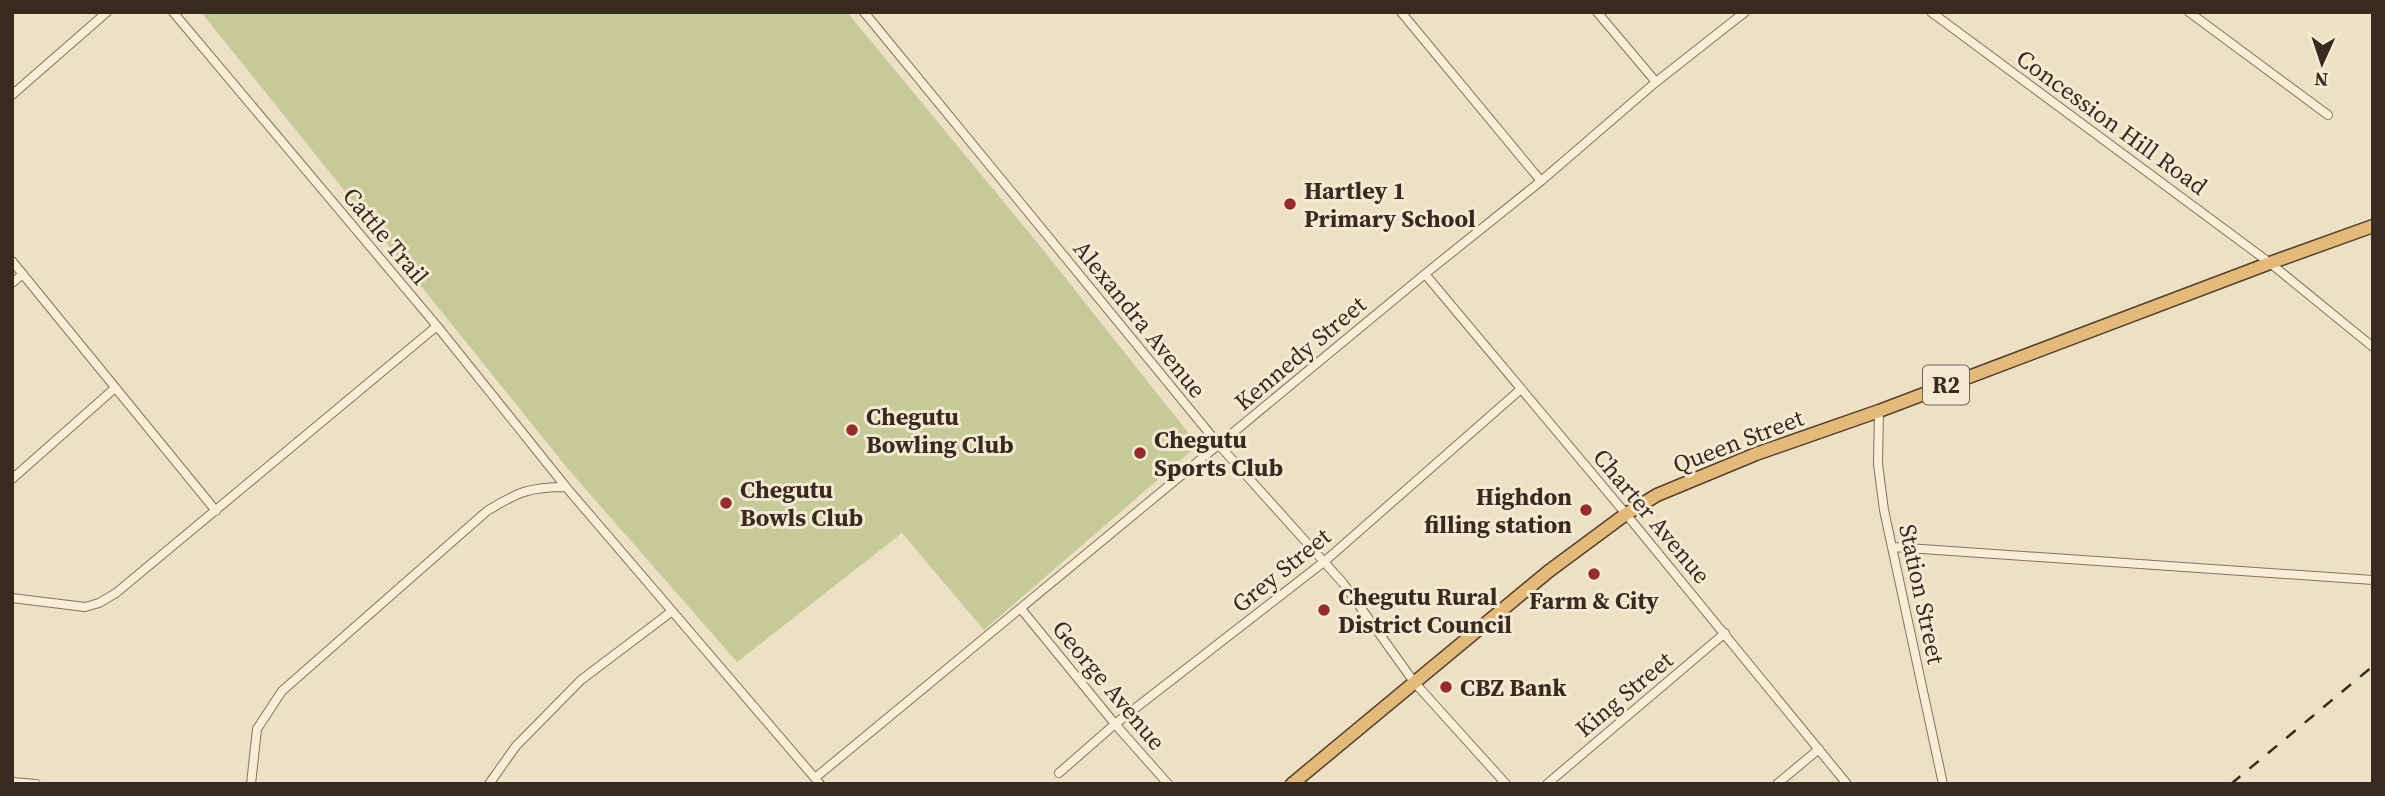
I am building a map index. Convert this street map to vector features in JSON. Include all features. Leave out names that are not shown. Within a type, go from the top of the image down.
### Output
[{"type":"highway","name":"R2","points":[[2270,263],[2373,226]]},
{"type":"highway","name":"Queen Street","points":[[1292,784],[1549,571],[1626,514],[1657,495],[1756,454],[1879,411],[2270,263]]},
{"type":"street","points":[[12,94],[107,12]]},
{"type":"street","name":"Cattle Trail","points":[[173,12],[436,326],[566,487],[817,781]]},
{"type":"street","name":"Alexandra Avenue","points":[[864,12],[1219,445],[1325,561],[1389,644],[1413,681],[1506,784]]},
{"type":"street","points":[[1401,12],[1541,181]]},
{"type":"street","points":[[1597,12],[1656,82]]},
{"type":"street","name":"Kennedy Street","points":[[817,781],[1424,274],[1745,12]]},
{"type":"street","name":"Concession Hill Road","points":[[1931,12],[2270,263],[2373,347]]},
{"type":"street","points":[[2189,12],[2328,115]]},
{"type":"street","points":[[12,261],[216,511]]},
{"type":"street","points":[[12,283],[23,274]]},
{"type":"street","name":"Charter Avenue","points":[[1424,274],[1725,633],[1847,784]]},
{"type":"street","points":[[12,598],[85,607],[99,603],[116,593],[436,326]]},
{"type":"street","points":[[12,479],[116,388]]},
{"type":"street","name":"Grey Street","points":[[1059,773],[1115,724],[1325,561],[1521,388]]},
{"type":"street","name":"Station Street","points":[[1879,411],[1878,464],[1884,510],[1943,784]]},
{"type":"street","points":[[251,784],[257,729],[282,691],[487,511],[516,494],[543,487],[566,487]]},
{"type":"street","points":[[1892,547],[2373,580]]},
{"type":"street","name":"George Avenue","points":[[1022,610],[1168,784]]},
{"type":"street","points":[[489,784],[516,746],[581,680],[671,612]]},
{"type":"street","name":"King Street","points":[[1547,784],[1725,633]]},
{"type":"street","points":[[1777,784],[1819,749]]},
{"type":"street","points":[[12,782],[36,784]]},
{"type":"green space","points":[[201,12],[847,12],[1040,246],[1198,445],[984,630],[902,533],[737,662],[568,469]]},
{"type":"railway","points":[[2231,784],[2373,666]]},
{"type":"place","name":"Hartley 1 Primary School","points":[[1290,204]]},
{"type":"place","name":"Chegutu Bowling Club","points":[[852,430]]},
{"type":"place","name":"Chegutu Sports Club","points":[[1140,453]]},
{"type":"place","name":"Chegutu Bowls Club","points":[[726,503]]},
{"type":"place","name":"Highdon filling station","points":[[1586,510]]},
{"type":"place","name":"Farm & City","points":[[1594,574]]},
{"type":"place","name":"Chegutu Rural District Council","points":[[1324,610]]},
{"type":"place","name":"CBZ Bank","points":[[1446,687]]}]
